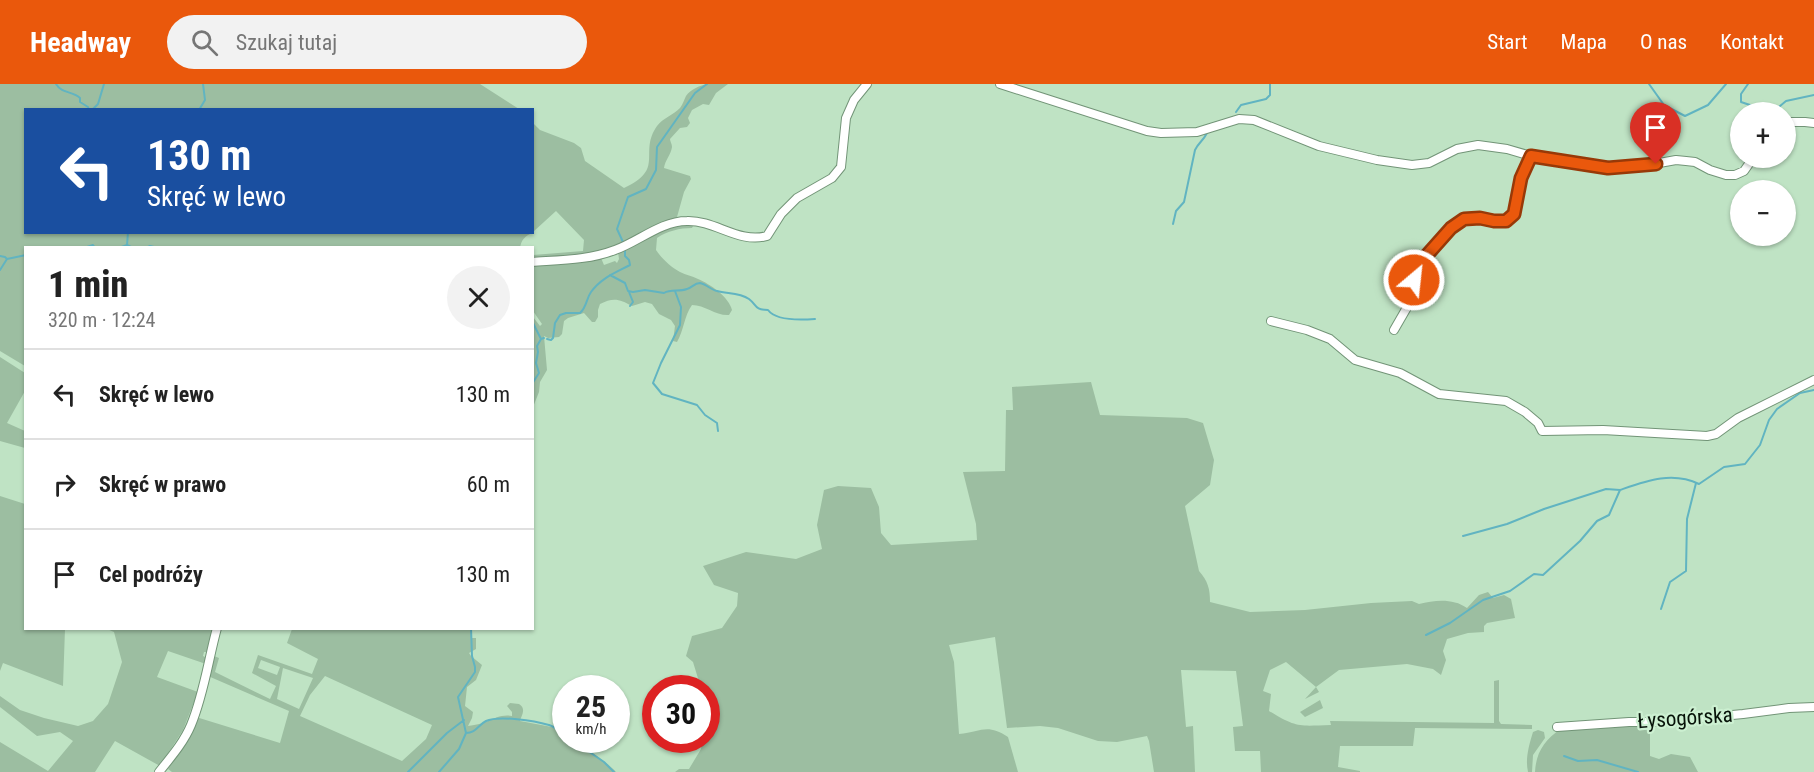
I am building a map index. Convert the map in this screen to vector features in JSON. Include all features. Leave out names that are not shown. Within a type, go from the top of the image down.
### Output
[{"type":"street","points":[[534,262],[605,253],[667,225],[684,221],[698,221],[742,237],[757,239],[767,236],[781,214],[797,198],[832,178],[842,167],[846,118],[854,100],[867,84]]},
{"type":"street","points":[[1000,84],[1147,131],[1197,132],[1239,119],[1254,120],[1319,146],[1377,160],[1412,165],[1429,163],[1457,149],[1478,145],[1507,148],[1531,156],[1608,168],[1637,167],[1676,160],[1695,162],[1710,170],[1726,174],[1735,174],[1746,168]]},
{"type":"street","points":[[1796,122],[1814,123]]},
{"type":"street","points":[[1394,330],[1409,304],[1419,264],[1451,228],[1464,219],[1506,221],[1514,214],[1521,178],[1531,156]]},
{"type":"street","points":[[1271,321],[1307,330],[1330,339],[1355,360],[1400,373],[1438,394],[1506,401],[1531,417],[1542,431],[1603,430],[1707,436],[1716,434],[1738,418],[1814,380]]},
{"type":"street","points":[[159,772],[181,744],[190,726],[203,686],[217,630]]},
{"type":"street","name":"Łysogórska","points":[[1557,727],[1658,722],[1814,707]]},
{"type":"green space","points":[[0,84],[480,84],[517,108],[24,108],[24,234],[530,234],[520,246],[24,246],[24,365],[0,351]]},
{"type":"green space","points":[[707,84],[728,84],[716,93],[709,105],[703,104],[692,110],[687,127],[680,128],[670,139],[672,146],[664,168],[690,176],[691,179],[684,192],[677,217],[634,240],[598,253],[534,259],[534,255],[583,251],[584,240],[556,211],[534,231],[534,124],[540,130],[574,143],[581,148],[585,161],[624,188],[637,181],[648,167],[650,144],[657,126],[680,108],[690,91]]},
{"type":"green space","points":[[692,223],[693,226],[665,233],[657,238],[656,250],[677,270],[703,281],[727,300],[732,310],[729,315],[692,305],[677,342],[673,341],[675,326],[671,320],[659,314],[652,304],[645,302],[632,306],[624,302],[609,300],[600,304],[595,322],[592,322],[584,313],[568,318],[564,321],[562,334],[559,337],[544,336],[547,370],[540,382],[534,404],[534,318],[540,326],[542,324],[534,312],[534,265],[601,258],[604,265],[615,261],[617,263],[618,252],[675,225]]},
{"type":"green space","points":[[0,357],[24,372],[24,393],[7,423],[24,431],[24,448],[0,441]]},
{"type":"green space","points":[[1091,382],[1100,415],[1187,418],[1203,423],[1214,460],[1210,485],[1185,506],[1199,571],[1208,585],[1210,602],[1250,612],[1412,601],[1419,604],[1450,601],[1467,608],[1479,595],[1488,592],[1493,598],[1504,595],[1511,599],[1515,618],[1487,623],[1484,626],[1484,632],[1468,633],[1447,639],[1443,651],[1446,660],[1441,675],[1433,669],[1407,664],[1339,670],[1316,687],[1286,662],[1270,670],[1263,691],[1271,694],[1269,711],[1292,723],[1304,725],[1331,725],[1330,721],[1494,723],[1494,681],[1499,680],[1499,721],[1501,724],[1532,725],[1532,729],[1415,728],[1413,746],[1340,746],[1338,767],[1360,772],[1261,772],[1260,751],[1235,751],[1233,727],[1243,726],[1236,671],[1181,670],[1186,727],[1193,726],[1195,772],[1154,772],[1147,736],[1117,742],[1098,741],[1058,728],[1040,726],[1007,728],[995,637],[949,645],[954,662],[959,734],[989,729],[1008,737],[1018,772],[675,772],[679,769],[689,769],[699,753],[720,753],[720,675],[697,675],[693,662],[686,656],[692,636],[722,628],[737,606],[738,593],[714,585],[703,566],[746,552],[796,559],[822,549],[817,525],[824,490],[838,486],[871,488],[879,507],[881,533],[891,545],[977,540],[976,524],[963,472],[1005,471],[1006,410],[1013,410],[1012,387]]},
{"type":"green space","points":[[0,496],[24,504],[24,630],[65,630],[63,686],[3,663],[0,671]]},
{"type":"green space","points":[[109,630],[214,630],[207,652],[204,652],[203,656],[207,658],[206,664],[168,651],[157,677],[198,692],[183,730],[160,766],[115,741],[95,772],[0,772],[0,742],[48,771],[73,741],[60,732],[37,736],[0,707],[0,696],[20,710],[44,718],[78,726],[93,721],[108,704],[122,662],[114,632]]},
{"type":"green space","points":[[292,630],[471,630],[471,638],[476,638],[476,649],[469,653],[482,665],[476,680],[467,687],[465,706],[473,712],[468,726],[502,716],[512,716],[507,706],[510,703],[519,704],[523,710],[520,721],[552,727],[552,753],[593,753],[616,772],[172,772],[168,769],[196,717],[280,743],[289,711],[208,676],[214,656],[219,658],[215,672],[270,699],[276,686],[252,673],[258,655],[312,674],[318,659],[287,643]],"holes":[[[261,660],[280,667],[277,675],[258,668]],[[283,668],[313,678],[299,709],[277,699]],[[325,676],[432,725],[426,739],[402,761],[300,716],[310,695]]]},
{"type":"green space","points":[[1316,687],[1319,692],[1305,699]]},
{"type":"green space","points":[[1320,700],[1323,708],[1305,717],[1300,712]]},
{"type":"green space","points":[[1650,724],[1650,756],[1659,759],[1671,754],[1690,757],[1698,772],[1535,772],[1542,748],[1561,729]]},
{"type":"green space","points":[[1538,730],[1544,732],[1545,738],[1533,755],[1532,772],[1528,772],[1529,747],[1533,732]]},
{"type":"waterway","points":[[56,84],[80,98],[80,102],[88,108]]},
{"type":"waterway","points":[[94,108],[98,104],[104,84]]},
{"type":"waterway","points":[[200,108],[205,100],[203,84]]},
{"type":"waterway","points":[[623,242],[617,229],[628,197],[646,189],[656,170],[657,147],[695,93],[707,84]]},
{"type":"waterway","points":[[1236,112],[1241,105],[1266,99],[1270,95],[1270,84]]},
{"type":"waterway","points":[[1649,84],[1664,105],[1685,116],[1708,105],[1726,84]]},
{"type":"waterway","points":[[1741,102],[1741,94],[1748,84]]},
{"type":"waterway","points":[[1785,102],[1814,95]]},
{"type":"waterway","points":[[1173,224],[1176,211],[1184,202],[1195,150],[1207,133]]},
{"type":"waterway","points":[[127,245],[128,234]]},
{"type":"waterway","points":[[90,246],[94,246]]},
{"type":"waterway","points":[[124,246],[129,246]]},
{"type":"waterway","points":[[547,339],[553,338],[555,323],[560,315],[580,313],[591,292],[599,283],[630,265],[625,256],[625,250]]},
{"type":"waterway","points":[[0,270],[7,259],[24,255]]},
{"type":"waterway","points":[[0,256],[7,259]]},
{"type":"waterway","points":[[610,275],[625,283],[628,291],[645,290],[664,293],[684,290],[700,283],[721,292],[745,297],[758,308],[768,310],[777,316],[790,319],[815,319]]},
{"type":"waterway","points":[[675,291],[681,307],[680,325],[653,383],[662,394],[697,405],[705,415],[717,423],[718,431]]},
{"type":"waterway","points":[[629,292],[633,302],[630,306]]},
{"type":"waterway","points":[[534,325],[541,339],[544,338]]},
{"type":"waterway","points":[[534,381],[539,373],[536,363],[537,346],[541,339]]},
{"type":"waterway","points":[[1426,635],[1450,623],[1483,600],[1510,591],[1534,574],[1543,575],[1580,541],[1597,521],[1609,515],[1620,490],[1649,481],[1669,478],[1679,478],[1699,484],[1724,467],[1745,464],[1760,445],[1769,420],[1777,409],[1800,393],[1814,390]]},
{"type":"waterway","points":[[1661,609],[1670,582],[1686,571],[1687,519],[1696,483]]},
{"type":"waterway","points":[[1463,536],[1507,524],[1544,509],[1606,489],[1620,490]]},
{"type":"waterway","points":[[471,630],[475,672],[458,697],[466,733],[492,719],[526,720],[552,726]]},
{"type":"waterway","points":[[408,772],[447,733],[464,720]]},
{"type":"waterway","points":[[439,772],[459,749],[466,733]]},
{"type":"waterway","points":[[591,753],[614,772]]},
{"type":"waterway","points":[[1564,756],[1578,761],[1597,760],[1638,772]]},
{"type":"route","points":[[1414,280],[1419,264],[1451,228],[1464,219],[1506,221],[1514,214],[1521,178],[1531,156],[1608,168],[1656,164]]}]
